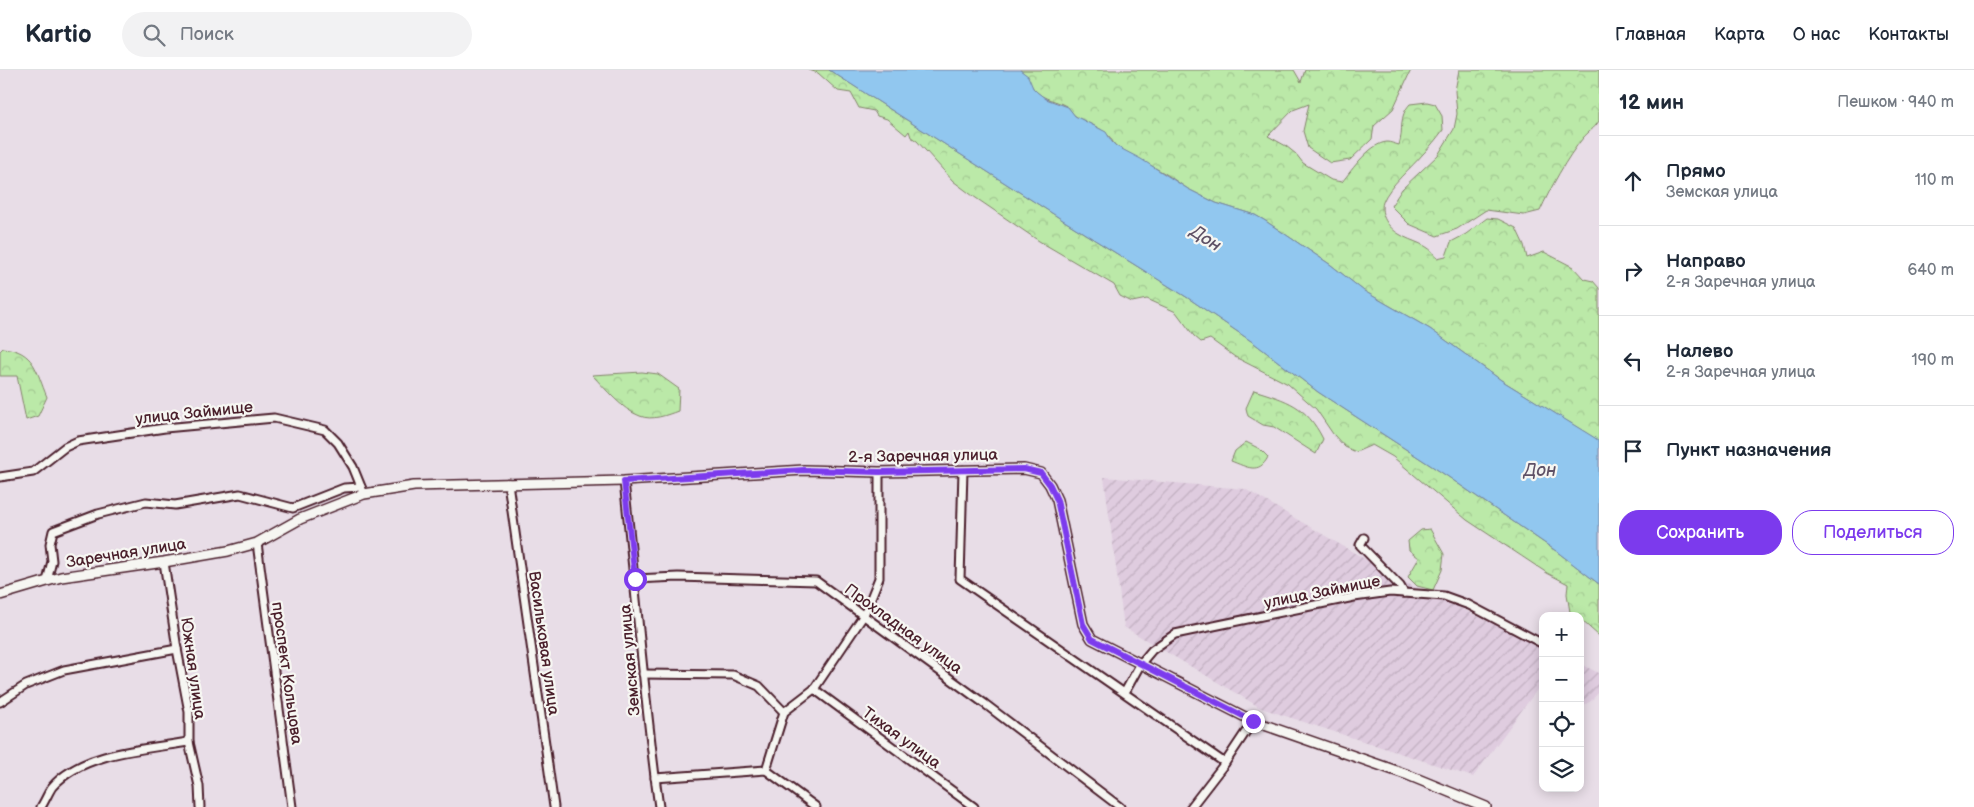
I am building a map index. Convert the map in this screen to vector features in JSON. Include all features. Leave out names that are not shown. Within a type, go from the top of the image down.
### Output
[{"type":"street","name":"улица Займище","points":[[0,477],[32,472],[65,447],[78,441],[165,428],[274,418],[325,430],[338,443],[353,467],[362,490]]},
{"type":"street","name":"2-я Заречная улица","points":[[362,490],[414,486],[624,481],[804,470],[879,472],[1024,469],[1041,473],[1050,485],[1057,500],[1083,624],[1092,639],[1253,721],[1408,775],[1486,807]]},
{"type":"street","points":[[963,470],[960,579],[1225,763]]},
{"type":"street","points":[[766,770],[784,712],[814,689],[864,615],[880,578],[879,472]]},
{"type":"street","name":"Земская улица","points":[[624,481],[643,674],[659,807]]},
{"type":"street","name":"Васильковая улица","points":[[508,483],[554,807]]},
{"type":"street","points":[[46,581],[52,561],[50,544],[53,532],[98,514],[146,502],[175,505],[240,494],[293,508],[344,488],[362,490]]},
{"type":"street","name":"Заречная улица","points":[[0,595],[61,577],[164,562],[257,543],[300,519],[362,490]]},
{"type":"street","points":[[1364,538],[1360,545],[1400,586],[1404,593]]},
{"type":"street","name":"проспект Кольцова","points":[[257,543],[292,807]]},
{"type":"street","name":"Южная улица","points":[[164,562],[189,712],[189,742],[199,786],[200,807]]},
{"type":"street","name":"Прохладная улица","points":[[635,579],[678,577],[816,581],[985,704],[1120,807]]},
{"type":"street","name":"улица Займище","points":[[1125,692],[1141,663],[1152,650],[1175,634],[1354,597],[1390,592],[1444,596],[1469,605],[1539,642]]},
{"type":"street","points":[[0,702],[26,685],[64,670],[177,649]]},
{"type":"street","points":[[643,674],[733,675],[759,686],[784,712]]},
{"type":"street","name":"Тихая улица","points":[[814,689],[974,807]]},
{"type":"street","points":[[1191,807],[1225,763],[1253,721]]},
{"type":"street","points":[[41,807],[52,788],[68,773],[108,756],[189,742]]},
{"type":"street","points":[[655,778],[766,770],[816,807]]},
{"type":"shaded area","points":[[1104,477],[1245,489],[1406,583],[1539,645],[1539,687],[1473,777],[1261,708],[1124,627]]},
{"type":"shaded area","points":[[1584,666],[1599,673],[1599,692],[1591,701],[1584,705]]},
{"type":"green space","points":[[809,70],[829,70],[1188,298],[1254,343],[1318,392],[1447,476],[1556,551],[1599,584],[1599,636],[1584,623],[1584,612],[1570,612],[1567,594],[1568,584],[1547,573],[1467,520],[1393,457],[1372,445],[1356,452],[1345,447],[1333,434],[1316,409],[1288,384],[1235,357],[1210,339],[1201,342],[1194,336],[1176,312],[1147,299],[1132,302],[1120,296],[1114,285],[1039,241],[953,181],[917,141],[911,137],[909,131],[906,135],[887,119],[877,116],[874,111],[859,108],[851,93],[838,91],[818,73]]},
{"type":"green space","points":[[1020,70],[1294,70],[1301,82],[1305,70],[1411,70],[1393,109],[1374,126],[1372,139],[1350,160],[1330,163],[1308,148],[1303,131],[1309,104],[1293,110],[1268,136],[1286,146],[1303,163],[1331,180],[1342,182],[1374,147],[1387,142],[1399,145],[1404,114],[1410,104],[1427,102],[1435,104],[1442,116],[1443,130],[1395,183],[1386,196],[1382,212],[1386,221],[1388,225],[1404,237],[1430,249],[1437,258],[1446,256],[1451,242],[1466,234],[1487,218],[1498,219],[1516,228],[1524,245],[1527,258],[1544,252],[1573,267],[1584,279],[1593,281],[1599,288],[1599,441],[1501,380],[1430,329],[1364,291],[1331,265],[1264,220],[1255,215],[1216,203],[1188,189],[1166,174],[1116,146],[1104,131],[1075,116],[1066,106],[1039,94]]},
{"type":"green space","points":[[1459,70],[1599,70],[1599,121],[1571,154],[1540,211],[1524,215],[1486,210],[1457,229],[1437,236],[1409,224],[1391,206],[1402,189],[1438,155],[1454,129],[1457,114],[1455,91]]},
{"type":"green space","points":[[3,348],[22,353],[37,371],[47,397],[38,416],[26,420],[17,376],[0,376],[0,351]]},
{"type":"green space","points":[[642,372],[658,374],[679,389],[678,411],[654,418],[640,416],[620,404],[592,375]]},
{"type":"green space","points":[[1254,390],[1286,401],[1303,411],[1317,428],[1323,439],[1316,454],[1274,427],[1263,425],[1248,416],[1246,408]]},
{"type":"green space","points":[[1246,442],[1260,449],[1268,457],[1261,466],[1252,468],[1231,461],[1235,451]]},
{"type":"green space","points":[[1430,529],[1444,554],[1442,570],[1433,590],[1417,586],[1408,577],[1419,558],[1409,550],[1408,541],[1421,530]]},
{"type":"water","name":"Дон","points":[[829,70],[1020,70],[1028,76],[1033,88],[1037,92],[1046,99],[1068,107],[1075,116],[1106,132],[1116,146],[1141,159],[1188,189],[1216,203],[1255,215],[1264,220],[1331,265],[1364,291],[1430,329],[1501,380],[1595,438],[1599,441],[1599,584],[1556,551],[1447,476],[1318,392],[1254,343],[1188,298]]},
{"type":"route","points":[[635,579],[624,481],[804,470],[879,472],[1024,469],[1041,473],[1050,485],[1057,500],[1083,624],[1092,639],[1253,721]]}]
